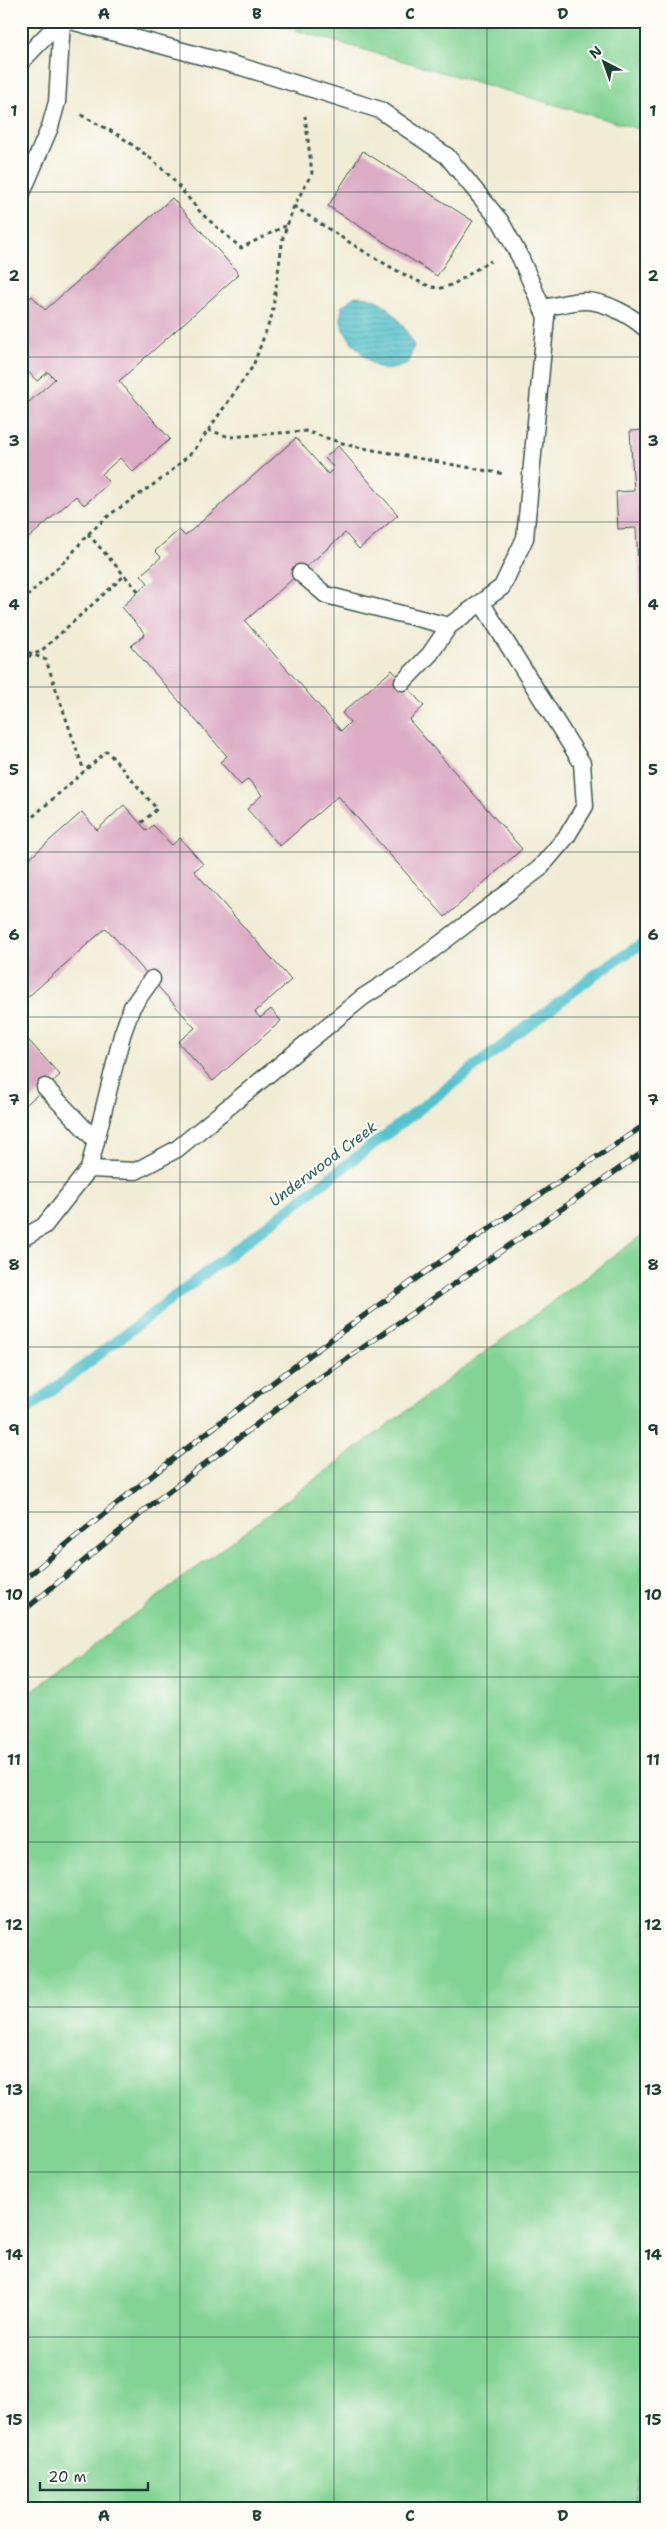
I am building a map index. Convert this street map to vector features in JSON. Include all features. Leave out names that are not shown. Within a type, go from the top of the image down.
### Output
[{"type":"lane","points":[[21,62],[61,21]]},
{"type":"lane","points":[[21,195],[50,127],[57,102],[61,21]]},
{"type":"lane","points":[[71,21],[301,85],[380,110],[447,156],[501,222],[516,250],[546,317],[525,538],[502,587],[449,626],[430,654],[403,682]]},
{"type":"lane","points":[[542,308],[586,301],[610,307],[638,322],[646,329]]},
{"type":"lane","points":[[300,573],[326,595],[449,626]]},
{"type":"lane","points":[[89,1169],[136,1171],[177,1149],[363,997],[407,969],[531,875],[567,836],[585,806],[582,763],[481,602]]},
{"type":"lane","points":[[21,1239],[44,1226],[89,1169],[122,1035],[132,1007],[152,979]]},
{"type":"lane","points":[[45,1087],[96,1141]]},
{"type":"path","points":[[21,602],[68,557],[88,534],[112,513],[166,476],[195,449],[253,366],[272,315],[283,237],[294,206],[312,173],[301,85]]},
{"type":"path","points":[[57,102],[120,136],[149,156],[169,175],[202,214],[241,248],[287,225]]},
{"type":"path","points":[[294,206],[372,256],[424,284],[440,289],[460,281],[475,268],[516,250]]},
{"type":"path","points":[[208,430],[230,437],[306,431],[352,446],[530,479]]},
{"type":"path","points":[[88,534],[139,592]]},
{"type":"path","points":[[21,660],[41,651],[125,575]]},
{"type":"path","points":[[21,649],[46,660],[84,771]]},
{"type":"path","points":[[21,827],[107,751],[157,809],[140,824]]},
{"type":"green space","points":[[264,21],[646,21],[646,131]]},
{"type":"green space","points":[[646,1232],[646,2432],[634,2508],[21,2508],[21,1685],[29,1693]]},
{"type":"green space","points":[[646,2432],[646,2508],[634,2508]]},
{"type":"water","points":[[355,296],[367,297],[378,301],[397,317],[414,346],[408,363],[392,369],[381,369],[360,352],[343,329],[341,318],[342,306]]},
{"type":"building","points":[[363,151],[473,221],[437,276],[328,206]]},
{"type":"building","points":[[172,198],[239,274],[119,381],[170,439],[133,472],[120,458],[102,474],[109,483],[84,505],[76,496],[21,545],[21,409],[55,379],[48,372],[37,381],[21,364],[21,306],[32,296],[45,310]]},
{"type":"building","points":[[646,430],[646,657],[644,657],[636,528],[618,529],[616,492],[634,491],[630,431]]},
{"type":"building","points":[[296,438],[328,474],[334,468],[325,458],[338,446],[398,515],[359,549],[345,533],[245,621],[341,731],[350,722],[342,713],[392,670],[424,706],[409,720],[522,849],[445,917],[338,796],[280,846],[247,809],[262,795],[248,779],[241,785],[220,762],[227,756],[131,646],[145,634],[122,607],[148,583],[141,575],[161,557],[155,551],[179,530],[185,536]]},
{"type":"building","points":[[124,805],[147,831],[153,825],[172,845],[180,838],[203,864],[194,871],[291,980],[255,1012],[260,1018],[271,1009],[281,1021],[213,1081],[178,1042],[195,1028],[106,928],[21,1003],[21,866],[82,812],[97,830]]},
{"type":"building","points":[[21,1032],[60,1075],[21,1109]]},
{"type":"waterway","name":"Underwood Creek","points":[[21,1414],[600,971],[646,941]]},
{"type":"railway","points":[[21,1582],[164,1466],[310,1355],[498,1222],[646,1124]]},
{"type":"railway","points":[[21,1613],[155,1502],[295,1395],[646,1150]]}]
